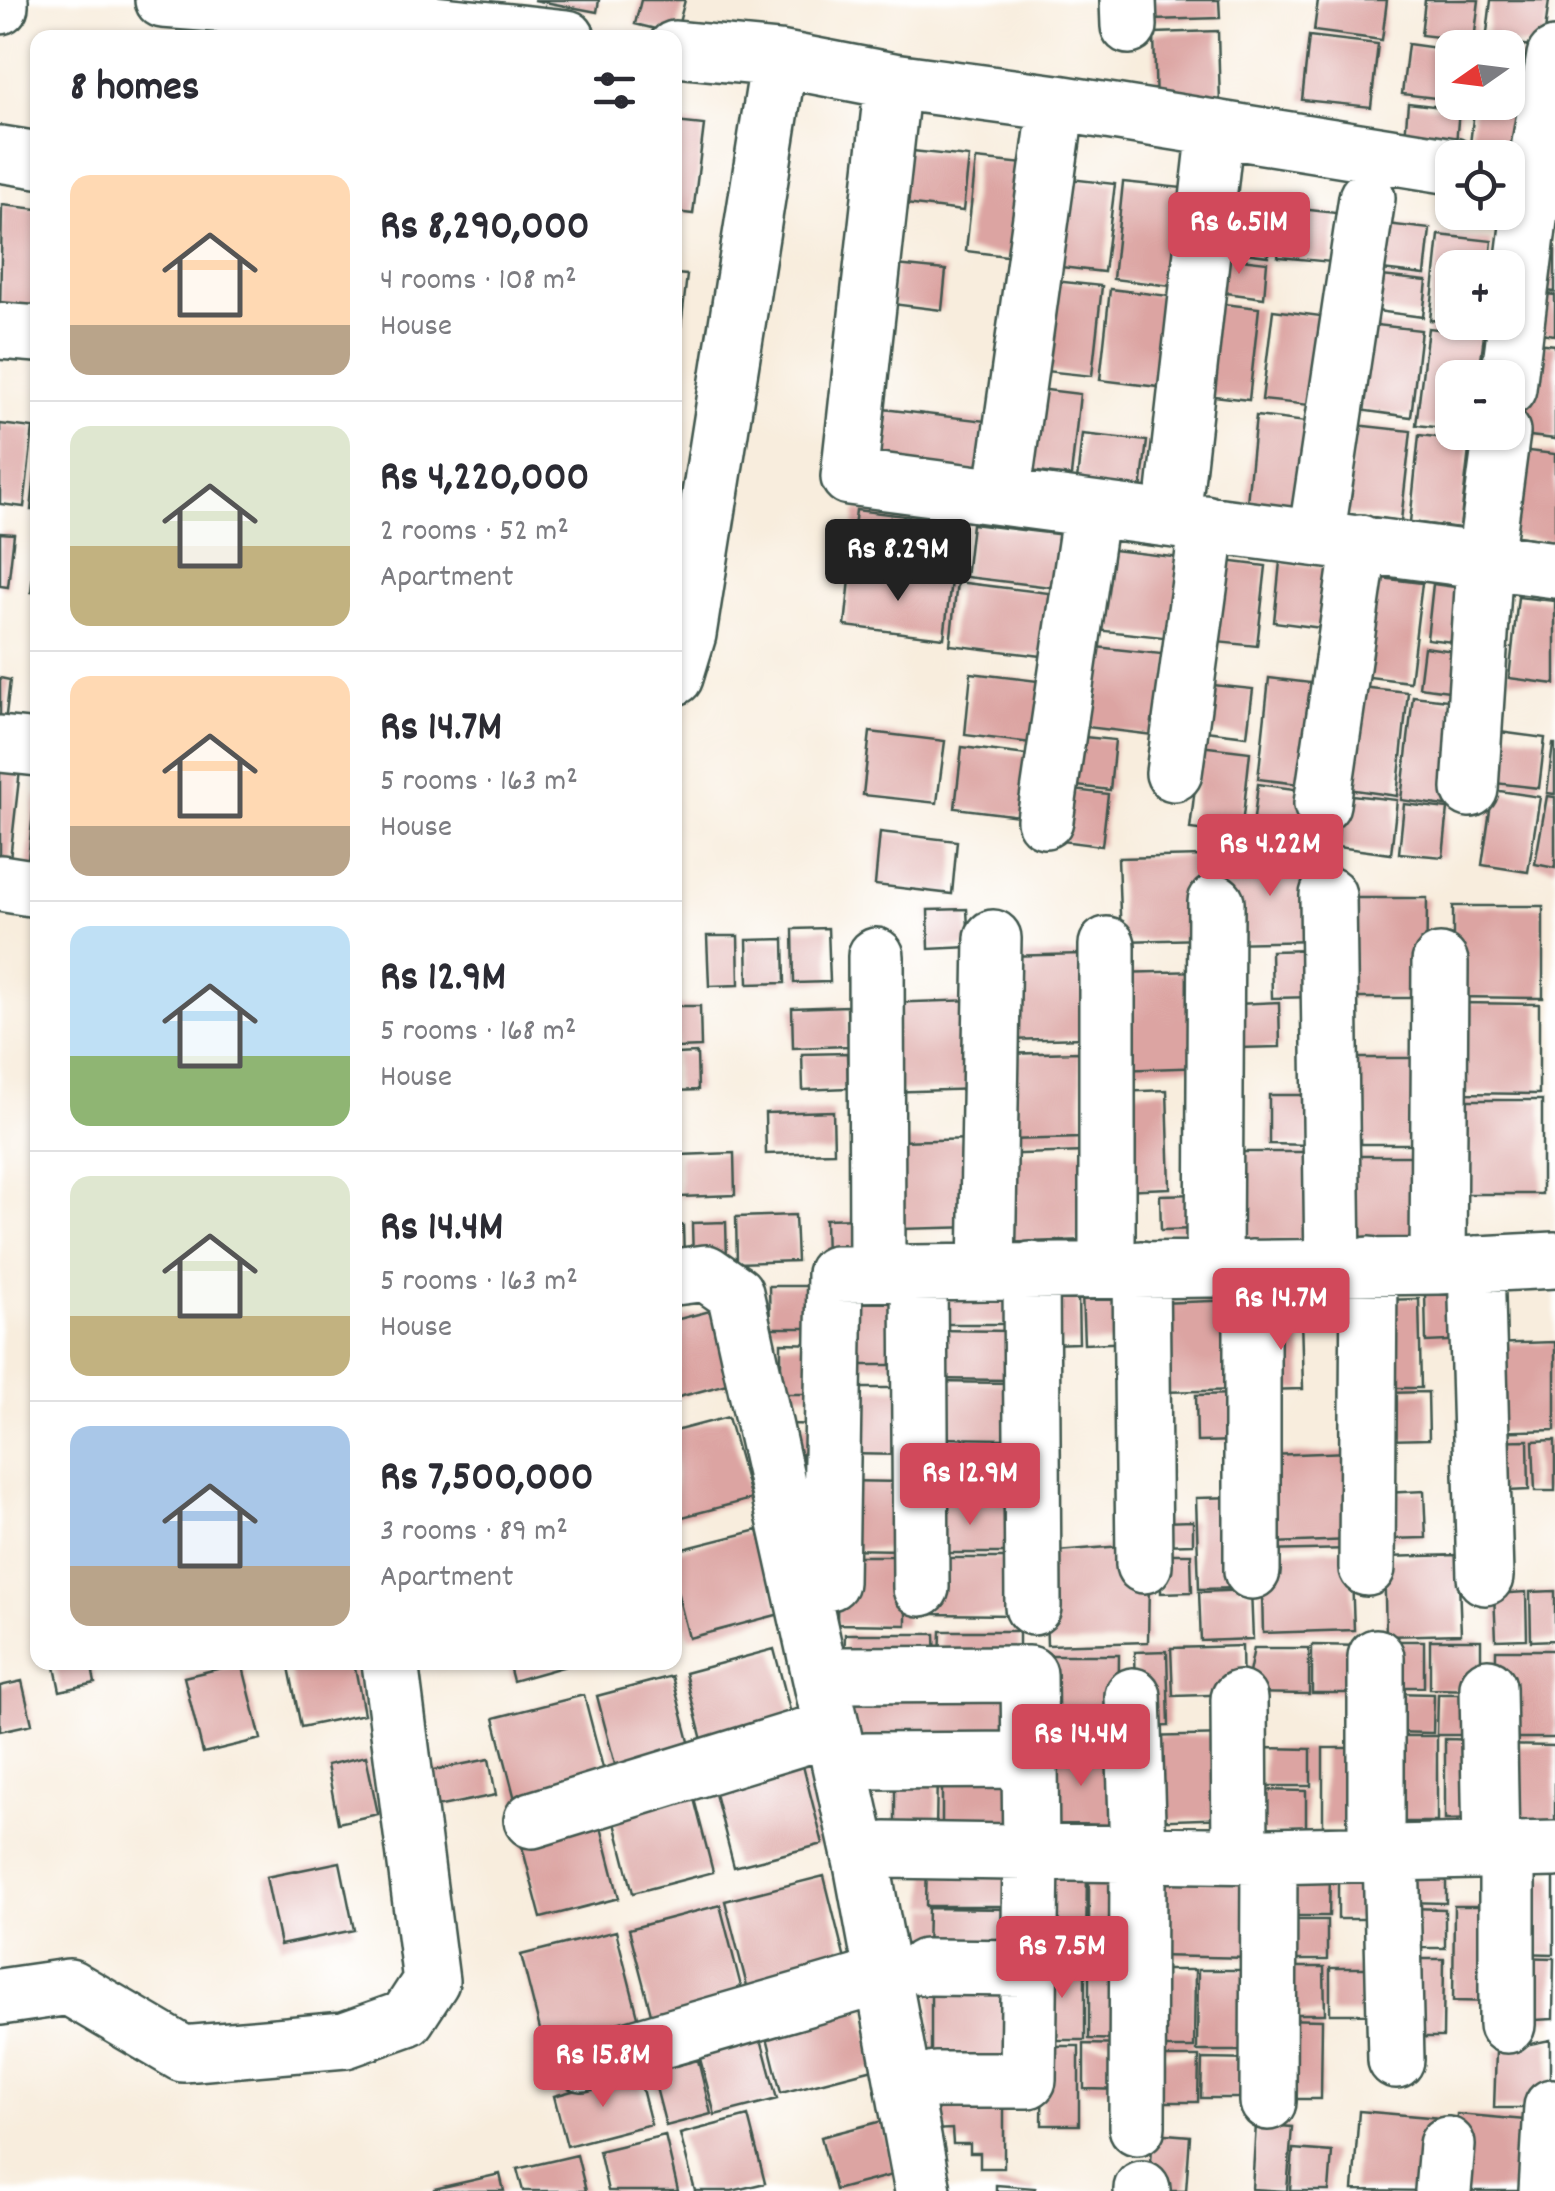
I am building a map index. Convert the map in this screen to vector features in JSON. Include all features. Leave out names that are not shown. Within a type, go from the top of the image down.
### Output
[{"type":"street","points":[[163,0],[308,5],[505,30]]},
{"type":"street","points":[[682,49],[779,59],[1435,163]]},
{"type":"street","points":[[1511,360],[1532,178],[1555,56]]},
{"type":"street","points":[[682,654],[779,59]]},
{"type":"street","points":[[893,80],[849,477],[1555,570]]},
{"type":"street","points":[[1002,497],[1057,103]]},
{"type":"street","points":[[1188,520],[1216,128]]},
{"type":"street","points":[[0,154],[30,159]]},
{"type":"street","points":[[1322,804],[1338,540],[1367,198]]},
{"type":"street","points":[[0,331],[30,333]]},
{"type":"street","points":[[1470,789],[1486,559],[1500,450]]},
{"type":"street","points":[[1045,820],[1091,510]]},
{"type":"street","points":[[1174,772],[1207,530],[1188,520]]},
{"type":"street","points":[[0,744],[30,747]]},
{"type":"street","points":[[0,884],[30,888]]},
{"type":"street","points":[[1328,895],[1367,1568]]},
{"type":"street","points":[[1216,902],[1232,1268],[1252,1571]]},
{"type":"street","points":[[993,938],[1009,1271],[1033,1607]]},
{"type":"street","points":[[1108,944],[1144,1566]]},
{"type":"street","points":[[876,956],[921,1588]]},
{"type":"street","points":[[1440,962],[1457,1265],[1485,1577]]},
{"type":"street","points":[[830,1582],[835,1274],[1457,1265],[1555,1260]]},
{"type":"street","points":[[682,1276],[706,1273],[735,1292],[904,1971],[923,2191]]},
{"type":"street","points":[[1376,1657],[1396,2060]]},
{"type":"street","points":[[0,1997],[69,1987],[183,2054],[345,2040],[407,2018],[430,1981],[391,1670]]},
{"type":"street","points":[[843,1674],[1029,1674],[1028,2080],[935,2080]]},
{"type":"street","points":[[1488,1687],[1518,1849],[1508,2025]]},
{"type":"street","points":[[1133,1696],[1138,1853],[1138,2127]]},
{"type":"street","points":[[1238,1699],[1254,1856],[1268,2102]]},
{"type":"street","points":[[532,1820],[849,1745],[1030,1760]]},
{"type":"street","points":[[885,1850],[1254,1856],[1518,1849]]},
{"type":"street","points":[[582,2063],[904,1971],[1030,1968]]},
{"type":"street","points":[[1548,2191],[1552,2107]]},
{"type":"building","points":[[534,0],[599,0],[597,12]]},
{"type":"building","points":[[641,0],[685,0],[677,30],[635,24]]},
{"type":"building","points":[[1153,0],[1219,0],[1220,18],[1153,20]]},
{"type":"building","points":[[1318,0],[1387,0],[1382,40],[1314,31]]},
{"type":"building","points":[[1425,0],[1479,0],[1475,30],[1435,30],[1435,37],[1421,35]]},
{"type":"building","points":[[1491,0],[1549,0],[1543,47],[1525,45],[1525,30],[1487,30]]},
{"type":"building","points":[[1218,31],[1220,106],[1156,108],[1154,33]]},
{"type":"building","points":[[1309,36],[1378,44],[1371,107],[1302,100]]},
{"type":"building","points":[[1408,44],[1435,48],[1435,98],[1402,94]]},
{"type":"building","points":[[1525,57],[1535,58],[1525,150],[1525,140],[1470,140],[1473,120],[1525,120]]},
{"type":"building","points":[[1408,103],[1435,106],[1435,120],[1458,120],[1456,140],[1405,138]]},
{"type":"building","points":[[682,123],[704,125],[693,214],[682,213]]},
{"type":"building","points":[[903,150],[969,157],[963,211],[897,203]]},
{"type":"building","points":[[976,159],[1033,165],[1023,258],[966,251]]},
{"type":"building","points":[[1061,178],[1115,184],[1104,272],[1052,266]]},
{"type":"building","points":[[1123,182],[1183,188],[1172,286],[1113,279]]},
{"type":"building","points":[[1218,196],[1274,203],[1268,256],[1212,249]]},
{"type":"building","points":[[2,205],[30,208],[30,315],[0,312]]},
{"type":"building","points":[[1284,207],[1336,213],[1331,262],[1278,257]]},
{"type":"building","points":[[1378,223],[1430,229],[1425,275],[1373,269]]},
{"type":"building","points":[[1439,235],[1492,241],[1491,250],[1437,250]]},
{"type":"building","points":[[1543,246],[1555,248],[1555,292],[1538,290]]},
{"type":"building","points":[[1214,256],[1267,262],[1264,298],[1210,291]]},
{"type":"building","points":[[896,265],[946,270],[942,310],[892,304]]},
{"type":"building","points":[[1435,273],[1435,320],[1430,320]]},
{"type":"building","points":[[682,275],[687,275],[682,318]]},
{"type":"building","points":[[1373,275],[1427,281],[1423,317],[1369,310]]},
{"type":"building","points":[[1045,280],[1102,286],[1092,376],[1035,370]]},
{"type":"building","points":[[1110,289],[1169,296],[1159,387],[1100,380]]},
{"type":"building","points":[[1536,293],[1555,295],[1555,335],[1532,332]]},
{"type":"building","points":[[1206,302],[1259,308],[1249,400],[1196,394]]},
{"type":"building","points":[[1273,310],[1329,317],[1319,406],[1262,400]]},
{"type":"building","points":[[1368,324],[1421,330],[1411,417],[1359,410]]},
{"type":"building","points":[[1428,328],[1435,329],[1435,340],[1483,340],[1481,360],[1435,360],[1435,427],[1416,425]]},
{"type":"building","points":[[1525,342],[1555,345],[1555,439],[1525,435]]},
{"type":"building","points":[[1030,388],[1080,394],[1071,476],[1021,470]]},
{"type":"building","points":[[866,407],[986,421],[981,473],[860,460]]},
{"type":"building","points":[[1256,416],[1315,423],[1305,509],[1247,502]]},
{"type":"building","points":[[0,424],[30,428],[24,507],[0,504]]},
{"type":"building","points":[[1355,425],[1411,431],[1401,521],[1345,514]]},
{"type":"building","points":[[1082,434],[1147,441],[1140,498],[1076,490]]},
{"type":"building","points":[[1419,435],[1435,437],[1435,450],[1469,450],[1460,528],[1410,522]]},
{"type":"building","points":[[1511,450],[1555,454],[1555,541],[1501,534]]},
{"type":"building","points":[[856,510],[954,522],[948,574],[850,562]]},
{"type":"building","points":[[972,524],[1065,535],[1059,588],[966,577]]},
{"type":"building","points":[[0,533],[14,534],[8,587],[0,586]]},
{"type":"building","points":[[1105,549],[1181,558],[1172,638],[1095,630]]},
{"type":"building","points":[[1225,561],[1266,566],[1257,646],[1216,642]]},
{"type":"building","points":[[1280,562],[1329,568],[1322,628],[1274,622]]},
{"type":"building","points":[[851,570],[951,581],[944,638],[845,626]]},
{"type":"building","points":[[1373,577],[1422,583],[1410,682],[1361,676]]},
{"type":"building","points":[[957,582],[1057,594],[1050,657],[950,645]]},
{"type":"building","points":[[1433,584],[1476,590],[1470,644],[1427,639]]},
{"type":"building","points":[[1518,597],[1555,601],[1555,684],[1509,678]]},
{"type":"building","points":[[1096,647],[1171,655],[1162,736],[1087,727]]},
{"type":"building","points":[[1424,647],[1469,653],[1464,693],[1419,687]]},
{"type":"building","points":[[971,673],[1046,682],[1040,744],[965,735]]},
{"type":"building","points":[[0,678],[10,680],[4,732],[0,731]]},
{"type":"building","points":[[1269,678],[1319,684],[1307,785],[1258,779]]},
{"type":"building","points":[[1203,684],[1253,689],[1247,736],[1197,730]]},
{"type":"building","points":[[1360,687],[1408,692],[1397,796],[1348,789]]},
{"type":"building","points":[[1413,696],[1465,702],[1453,807],[1401,800]]},
{"type":"building","points":[[1492,731],[1545,738],[1539,788],[1486,782]]},
{"type":"building","points":[[870,732],[945,741],[937,803],[863,795]]},
{"type":"building","points":[[1074,736],[1115,740],[1110,790],[1069,785]]},
{"type":"building","points":[[1555,744],[1555,794],[1547,793]]},
{"type":"building","points":[[1200,746],[1250,752],[1241,835],[1190,829]]},
{"type":"building","points":[[962,747],[1035,756],[1028,817],[955,808]]},
{"type":"building","points":[[0,759],[21,761],[9,868],[0,867]]},
{"type":"building","points":[[1258,784],[1309,791],[1303,841],[1252,835]]},
{"type":"building","points":[[1066,789],[1108,794],[1102,846],[1061,841]]},
{"type":"building","points":[[1493,790],[1540,797],[1528,872],[1482,865]]},
{"type":"building","points":[[1342,794],[1397,800],[1391,854],[1337,847]]},
{"type":"building","points":[[1547,796],[1555,797],[1555,868],[1535,864]]},
{"type":"building","points":[[1404,804],[1448,809],[1443,857],[1399,853]]},
{"type":"building","points":[[880,832],[957,841],[952,894],[875,885]]},
{"type":"building","points":[[1313,854],[1316,941],[1226,943],[1224,857]]},
{"type":"building","points":[[1203,856],[1206,939],[1121,941],[1118,858]]},
{"type":"building","points":[[1341,898],[1427,898],[1426,998],[1341,998]]},
{"type":"building","points":[[1453,906],[1543,906],[1543,998],[1453,997]]},
{"type":"building","points":[[967,909],[969,947],[929,949],[928,910]]},
{"type":"building","points":[[828,928],[830,982],[794,983],[793,929]]},
{"type":"building","points":[[707,936],[738,936],[739,985],[709,986]]},
{"type":"building","points":[[784,939],[785,983],[748,984],[747,940]]},
{"type":"building","points":[[1312,950],[1314,997],[1272,998],[1271,951]]},
{"type":"building","points":[[1082,954],[1085,1038],[1003,1040],[1000,956]]},
{"type":"building","points":[[1205,971],[1208,1067],[1116,1070],[1113,973]]},
{"type":"building","points":[[976,1000],[979,1089],[884,1092],[882,1003]]},
{"type":"building","points":[[1279,1002],[1280,1047],[1237,1048],[1236,1004]]},
{"type":"building","points":[[1459,1003],[1539,1004],[1539,1094],[1458,1093]]},
{"type":"building","points":[[682,1006],[700,1006],[701,1047],[682,1048]]},
{"type":"building","points":[[847,1006],[848,1046],[793,1048],[792,1008]]},
{"type":"building","points":[[1080,1052],[1083,1138],[1003,1140],[1000,1054]]},
{"type":"building","points":[[697,1053],[698,1090],[682,1091],[682,1054]]},
{"type":"building","points":[[847,1053],[848,1088],[803,1090],[802,1054]]},
{"type":"building","points":[[1344,1058],[1425,1058],[1425,1144],[1345,1144]]},
{"type":"building","points":[[1167,1090],[1170,1188],[1120,1190],[1117,1092]]},
{"type":"building","points":[[1269,1095],[1310,1095],[1310,1145],[1269,1144]]},
{"type":"building","points":[[1456,1100],[1542,1100],[1542,1194],[1456,1194]]},
{"type":"building","points":[[833,1111],[834,1152],[766,1154],[765,1113]]},
{"type":"building","points":[[974,1139],[976,1227],[900,1229],[897,1141]]},
{"type":"building","points":[[1085,1152],[1088,1240],[996,1243],[993,1155]]},
{"type":"building","points":[[1229,1152],[1313,1152],[1313,1241],[1229,1241]]},
{"type":"building","points":[[734,1153],[735,1195],[682,1197],[682,1155]]},
{"type":"building","points":[[1343,1156],[1427,1156],[1427,1243],[1343,1243]]},
{"type":"building","points":[[1198,1194],[1199,1229],[1161,1230],[1160,1195]]},
{"type":"building","points":[[795,1215],[797,1261],[737,1263],[736,1217]]},
{"type":"building","points":[[858,1218],[859,1259],[826,1259],[825,1219]]},
{"type":"building","points":[[726,1222],[727,1260],[693,1261],[692,1223]]},
{"type":"building","points":[[932,1284],[1011,1285],[1011,1324],[932,1324]]},
{"type":"building","points":[[769,1286],[819,1286],[819,1328],[770,1328]]},
{"type":"building","points":[[845,1288],[908,1289],[908,1365],[845,1365]]},
{"type":"building","points":[[1469,1291],[1470,1340],[1426,1342],[1425,1292]]},
{"type":"building","points":[[1133,1292],[1135,1342],[1084,1344],[1082,1293]]},
{"type":"building","points":[[1078,1297],[1079,1343],[1049,1344],[1048,1298]]},
{"type":"building","points":[[1419,1299],[1421,1388],[1384,1388],[1380,1300]]},
{"type":"building","points":[[1238,1300],[1241,1390],[1161,1392],[1159,1303]]},
{"type":"building","points":[[714,1310],[734,1382],[682,1396],[682,1318]]},
{"type":"building","points":[[1301,1317],[1303,1389],[1262,1390],[1259,1318]]},
{"type":"building","points":[[931,1330],[1011,1331],[1010,1380],[931,1379]]},
{"type":"building","points":[[1555,1342],[1555,1430],[1488,1432],[1485,1344]]},
{"type":"building","points":[[781,1343],[822,1344],[822,1394],[781,1394]]},
{"type":"building","points":[[931,1382],[1012,1383],[1012,1439],[931,1438]]},
{"type":"building","points":[[846,1388],[910,1388],[910,1455],[845,1454]]},
{"type":"building","points":[[1428,1392],[1429,1439],[1385,1440],[1384,1393]]},
{"type":"building","points":[[1238,1394],[1239,1441],[1197,1442],[1196,1395]]},
{"type":"building","points":[[728,1417],[751,1499],[682,1517],[682,1429]]},
{"type":"building","points":[[788,1424],[824,1425],[824,1454],[788,1454]]},
{"type":"building","points":[[1528,1440],[1529,1490],[1485,1492],[1483,1441]]},
{"type":"building","points":[[1555,1440],[1555,1491],[1535,1491],[1533,1441]]},
{"type":"building","points":[[929,1443],[1011,1444],[1011,1499],[929,1499]]},
{"type":"building","points":[[1349,1452],[1352,1540],[1272,1543],[1269,1455]]},
{"type":"building","points":[[840,1481],[904,1482],[904,1550],[840,1549]]},
{"type":"building","points":[[1424,1491],[1426,1538],[1386,1539],[1384,1493]]},
{"type":"building","points":[[1238,1497],[1241,1588],[1199,1589],[1196,1498]]},
{"type":"building","points":[[929,1502],[1012,1502],[1012,1553],[928,1553]]},
{"type":"building","points":[[1193,1521],[1193,1544],[1161,1545],[1161,1522]]},
{"type":"building","points":[[758,1530],[780,1614],[689,1638],[682,1610],[682,1549]]},
{"type":"building","points":[[1122,1546],[1149,1578],[1148,1642],[1047,1645],[1044,1552]]},
{"type":"building","points":[[1351,1549],[1354,1630],[1263,1633],[1261,1551]]},
{"type":"building","points":[[1161,1554],[1191,1554],[1192,1592],[1161,1593]]},
{"type":"building","points":[[1458,1555],[1461,1634],[1386,1636],[1384,1557]]},
{"type":"building","points":[[838,1556],[906,1556],[906,1625],[837,1624]]},
{"type":"building","points":[[927,1558],[1016,1558],[1015,1615],[927,1614]]},
{"type":"building","points":[[1251,1590],[1253,1639],[1201,1641],[1199,1592]]},
{"type":"building","points":[[1555,1591],[1555,1640],[1531,1641],[1530,1592]]},
{"type":"building","points":[[1526,1592],[1527,1639],[1496,1640],[1494,1594]]},
{"type":"building","points":[[941,1631],[1019,1631],[1019,1664],[940,1663]]},
{"type":"building","points":[[845,1634],[935,1634],[936,1666],[844,1665]]},
{"type":"building","points":[[1430,1640],[1481,1640],[1481,1690],[1430,1689]]},
{"type":"building","points":[[1392,1641],[1424,1641],[1424,1687],[1391,1687]]},
{"type":"building","points":[[1312,1645],[1368,1646],[1367,1693],[1312,1693]]},
{"type":"building","points":[[1242,1646],[1243,1694],[1173,1696],[1171,1648]]},
{"type":"building","points":[[1254,1648],[1309,1648],[1309,1694],[1245,1693]]},
{"type":"building","points":[[774,1649],[795,1729],[705,1752],[685,1673]]},
{"type":"building","points":[[1496,1650],[1555,1650],[1555,1738],[1495,1738]]},
{"type":"building","points":[[1167,1651],[1169,1726],[1137,1727],[1135,1652]]},
{"type":"building","points":[[1039,1655],[1119,1655],[1118,1740],[1039,1739]]},
{"type":"building","points":[[56,1670],[93,1670],[95,1683],[60,1691]]},
{"type":"building","points":[[213,1670],[244,1670],[261,1739],[203,1753],[184,1677]]},
{"type":"building","points":[[290,1670],[356,1670],[364,1714],[301,1727]]},
{"type":"building","points":[[510,1670],[552,1670],[513,1681]]},
{"type":"building","points":[[672,1676],[693,1757],[618,1776],[597,1696]]},
{"type":"building","points":[[22,1681],[32,1724],[0,1731],[0,1686]]},
{"type":"building","points":[[851,1683],[1012,1685],[1012,1755],[850,1754]]},
{"type":"building","points":[[1391,1693],[1434,1694],[1433,1733],[1390,1732]]},
{"type":"building","points":[[1438,1694],[1481,1694],[1481,1735],[1437,1735]]},
{"type":"building","points":[[584,1695],[608,1787],[518,1811],[494,1718]]},
{"type":"building","points":[[1230,1735],[1231,1818],[1143,1821],[1141,1737]]},
{"type":"building","points":[[1389,1736],[1437,1736],[1437,1822],[1389,1822]]},
{"type":"building","points":[[1445,1739],[1481,1740],[1480,1819],[1445,1820]]},
{"type":"building","points":[[1044,1743],[1119,1744],[1119,1834],[1043,1833]]},
{"type":"building","points":[[1495,1745],[1555,1746],[1555,1829],[1494,1829]]},
{"type":"building","points":[[1263,1748],[1311,1749],[1311,1786],[1263,1786]]},
{"type":"building","points":[[1323,1748],[1366,1748],[1365,1826],[1323,1826]]},
{"type":"building","points":[[366,1756],[378,1814],[338,1823],[327,1765]]},
{"type":"building","points":[[801,1758],[823,1844],[734,1867],[712,1782]]},
{"type":"building","points":[[489,1759],[496,1795],[426,1809],[419,1773]]},
{"type":"building","points":[[942,1769],[1016,1770],[1015,1841],[942,1841]]},
{"type":"building","points":[[895,1771],[937,1771],[936,1834],[895,1834]]},
{"type":"building","points":[[1261,1790],[1306,1791],[1306,1833],[1260,1833]]},
{"type":"building","points":[[692,1791],[713,1872],[633,1893],[612,1811]]},
{"type":"building","points":[[599,1819],[619,1898],[541,1918],[520,1839]]},
{"type":"building","points":[[927,1859],[1009,1860],[1010,1906],[926,1906]]},
{"type":"building","points":[[340,1862],[354,1930],[280,1945],[266,1877]]},
{"type":"building","points":[[1039,1867],[1087,1868],[1086,1958],[1039,1957]]},
{"type":"building","points":[[1089,1868],[1132,1868],[1132,1957],[1089,1957]]},
{"type":"building","points":[[1154,1870],[1254,1875],[1254,1958],[1153,1956]]},
{"type":"building","points":[[1406,1871],[1446,1872],[1446,1903],[1406,1902]]},
{"type":"building","points":[[1338,1873],[1382,1873],[1381,1919],[1338,1919]]},
{"type":"building","points":[[824,1876],[849,1976],[751,2001],[725,1901]]},
{"type":"building","points":[[1282,1876],[1330,1877],[1329,1916],[1282,1916]]},
{"type":"building","points":[[1518,1877],[1554,1877],[1554,1954],[1518,1953]]},
{"type":"building","points":[[720,1905],[745,2002],[654,2025],[629,1929]]},
{"type":"building","points":[[1454,1906],[1501,1906],[1500,2002],[1453,2001]]},
{"type":"building","points":[[928,1908],[1008,1909],[1008,1955],[927,1955]]},
{"type":"building","points":[[1408,1908],[1445,1909],[1445,1948],[1408,1948]]},
{"type":"building","points":[[1281,1920],[1327,1920],[1327,1960],[1281,1960]]},
{"type":"building","points":[[616,1931],[642,2032],[547,2057],[521,1955]]},
{"type":"building","points":[[1513,1957],[1554,1958],[1553,2019],[1515,2021]]},
{"type":"building","points":[[1407,1959],[1444,1959],[1443,2037],[1406,2037]]},
{"type":"building","points":[[1039,1962],[1085,1962],[1085,2040],[1039,2040]]},
{"type":"building","points":[[1089,1962],[1127,1963],[1127,2040],[1089,2039]]},
{"type":"building","points":[[1274,1967],[1324,1967],[1325,2014],[1273,2014]]},
{"type":"building","points":[[1330,1968],[1380,1968],[1379,2014],[1330,2014]]},
{"type":"building","points":[[1153,1970],[1195,1970],[1194,2048],[1153,2048]]},
{"type":"building","points":[[1198,1970],[1251,1970],[1251,2051],[1197,2051]]},
{"type":"building","points":[[931,1972],[1012,1973],[1011,2069],[931,2069]]},
{"type":"building","points":[[861,2008],[877,2068],[781,2093],[766,2033]]},
{"type":"building","points":[[1279,2019],[1322,2020],[1321,2099],[1279,2099]]},
{"type":"building","points":[[760,2035],[777,2099],[715,2115],[698,2051]]},
{"type":"building","points":[[1550,2040],[1550,2108],[1494,2108],[1496,2051]]},
{"type":"building","points":[[1084,2044],[1128,2045],[1128,2090],[1084,2089]]},
{"type":"building","points":[[1043,2046],[1079,2046],[1079,2125],[1042,2125]]},
{"type":"building","points":[[1157,2057],[1199,2057],[1198,2102],[1157,2102]]},
{"type":"building","points":[[1202,2059],[1258,2060],[1258,2098],[1201,2098]]},
{"type":"building","points":[[698,2060],[711,2114],[666,2126],[652,2072]]},
{"type":"building","points":[[638,2073],[651,2124],[567,2146],[554,2096]]},
{"type":"building","points":[[931,2087],[1004,2088],[1004,2168],[980,2168],[980,2153],[970,2153],[970,2144],[953,2144],[952,2129],[931,2130]]},
{"type":"building","points":[[1359,2111],[1440,2118],[1434,2191],[1353,2190]]},
{"type":"building","points":[[1457,2114],[1538,2121],[1533,2191],[1452,2191]]},
{"type":"building","points":[[748,2116],[765,2183],[732,2191],[695,2191],[680,2134]]},
{"type":"building","points":[[882,2121],[896,2174],[835,2190],[821,2137]]},
{"type":"building","points":[[1256,2124],[1292,2127],[1287,2191],[1252,2189]]},
{"type":"building","points":[[1153,2133],[1190,2136],[1186,2191],[1149,2191]]},
{"type":"building","points":[[665,2135],[678,2191],[608,2191],[599,2151]]},
{"type":"building","points":[[1293,2149],[1332,2152],[1329,2191],[1290,2191]]},
{"type":"building","points":[[577,2155],[586,2191],[523,2191],[517,2169]]},
{"type":"building","points":[[500,2174],[504,2191],[434,2191],[434,2189]]},
{"type":"building","points":[[996,2185],[1035,2188],[996,2191]]}]
